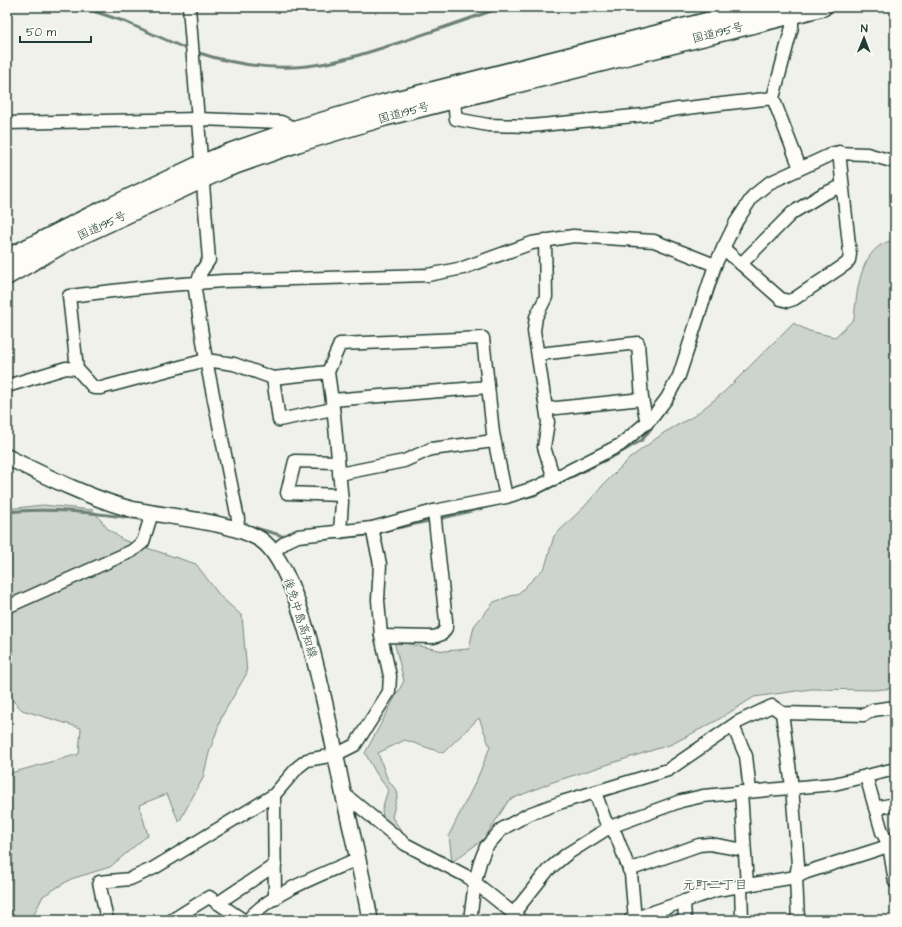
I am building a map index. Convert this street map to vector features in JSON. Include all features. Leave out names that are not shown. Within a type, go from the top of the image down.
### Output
[{"type":"highway","name":"国道195号","points":[[7,258],[90,216],[202,172],[227,168],[298,143],[385,117],[453,92],[764,7]]},
{"type":"highway","name":"国道195号","points":[[7,276],[65,243],[202,172],[225,154],[296,129],[384,103],[453,92],[789,11],[823,7]]},
{"type":"main road","name":"後免中島高知線","points":[[7,457],[82,491],[128,508],[237,530],[259,538],[273,552],[291,585],[306,632],[322,691],[370,920]]},
{"type":"street","points":[[189,7],[208,260],[196,284],[195,290],[206,360],[238,519],[237,530]]},
{"type":"street","points":[[789,11],[792,27],[772,98],[800,168]]},
{"type":"street","points":[[453,92],[456,119],[488,125],[531,126],[644,116],[678,109],[772,98]]},
{"type":"street","points":[[7,123],[198,119],[281,122],[296,129]]},
{"type":"street","points":[[723,248],[781,299],[788,301],[794,299],[846,264],[849,260],[850,254],[839,152]]},
{"type":"street","points":[[273,552],[293,537],[372,528],[506,497],[537,487],[620,445],[647,423],[667,398],[679,376],[715,265],[744,208],[753,196],[769,182],[824,156],[839,152],[867,154],[895,162]]},
{"type":"street","points":[[741,264],[792,212],[822,194],[842,186]]},
{"type":"street","points":[[328,372],[273,378],[234,364],[206,360],[101,388],[94,388],[77,369],[70,296],[156,286],[223,281],[428,275],[463,268],[505,252],[545,240],[573,236],[645,239],[664,244],[715,265]]},
{"type":"street","points":[[545,240],[546,297],[536,317],[534,326],[547,409],[548,426],[544,448],[554,479]]},
{"type":"street","points":[[340,532],[341,495],[333,405],[328,372],[340,344],[482,338],[494,441],[506,497]]},
{"type":"street","points":[[539,354],[638,343],[642,399],[647,423]]},
{"type":"street","points":[[7,386],[66,368],[77,369]]},
{"type":"street","points":[[273,378],[279,420],[333,405],[488,387]]},
{"type":"street","points":[[547,409],[642,399]]},
{"type":"street","points":[[339,474],[404,461],[431,449],[494,441]]},
{"type":"street","points":[[337,462],[295,461],[287,493],[341,495]]},
{"type":"street","points":[[7,607],[132,550],[143,542],[152,513]]},
{"type":"street","points":[[381,636],[434,637],[442,634],[446,628],[437,531],[434,514]]},
{"type":"street","points":[[107,920],[99,882],[130,879],[142,875],[274,795],[298,767],[307,760],[335,755],[355,745],[389,692],[390,676],[381,636],[378,600],[380,564],[372,528]]},
{"type":"street","points":[[470,920],[475,882],[486,847],[502,829],[529,814],[668,770],[734,726],[772,706],[782,713],[864,715],[873,710],[895,707]]},
{"type":"street","points":[[782,713],[792,787],[798,865],[796,877],[798,920]]},
{"type":"street","points":[[734,726],[746,756],[742,920]]},
{"type":"street","points":[[343,793],[405,844],[455,869],[475,882],[516,918],[548,870],[567,854],[610,827],[681,801],[703,796],[834,784],[895,769]]},
{"type":"street","points":[[866,776],[882,832],[892,843],[895,882]]},
{"type":"street","points":[[595,792],[604,820],[616,835],[630,870],[634,919],[717,890],[796,877],[892,843]]},
{"type":"street","points":[[274,795],[275,899]]},
{"type":"street","points":[[875,808],[895,804]]},
{"type":"street","points":[[630,870],[699,846],[710,844],[744,850]]},
{"type":"street","points":[[248,920],[252,915],[275,899],[297,886],[357,859]]},
{"type":"street","points":[[218,903],[275,866]]},
{"type":"street","points":[[172,920],[209,897],[243,920]]},
{"type":"street","points":[[684,902],[685,920]]},
{"type":"shaded area","points":[[895,240],[895,688],[874,690],[811,689],[754,697],[716,721],[672,744],[553,782],[509,800],[484,839],[452,862],[449,835],[477,779],[490,747],[479,718],[443,753],[405,740],[378,753],[387,778],[398,793],[392,817],[409,842],[383,819],[382,809],[388,790],[376,773],[365,753],[404,681],[394,641],[444,651],[469,649],[474,626],[494,602],[519,593],[545,567],[554,536],[586,505],[603,485],[630,458],[665,432],[694,416],[724,392],[793,323],[809,331],[835,337],[854,319],[859,283],[862,270],[867,260],[874,250],[883,244]]},
{"type":"shaded area","points":[[43,505],[93,510],[107,528],[123,540],[196,564],[220,596],[242,616],[247,673],[222,716],[209,753],[203,778],[179,822],[167,794],[139,805],[148,835],[110,867],[71,879],[43,896],[31,920],[7,920],[7,774],[79,754],[81,728],[22,710],[7,695],[7,509]]},
{"type":"waterway","points":[[81,7],[123,21],[189,50]]},
{"type":"waterway","points":[[196,52],[223,60],[251,65],[279,67],[319,65],[376,50],[502,7]]},
{"type":"waterway","points":[[737,233],[747,215]]},
{"type":"waterway","points":[[691,358],[722,264]]},
{"type":"waterway","points":[[439,519],[535,495],[618,454],[642,440],[666,409]]},
{"type":"waterway","points":[[7,512],[42,510],[146,520]]},
{"type":"waterway","points":[[379,532],[433,520]]},
{"type":"waterway","points":[[168,523],[204,529],[207,528]]},
{"type":"waterway","points":[[249,526],[280,535]]},
{"type":"waterway","points":[[325,539],[369,535]]},
{"type":"district","name":"元町二丁目","points":[[715,885]]}]
